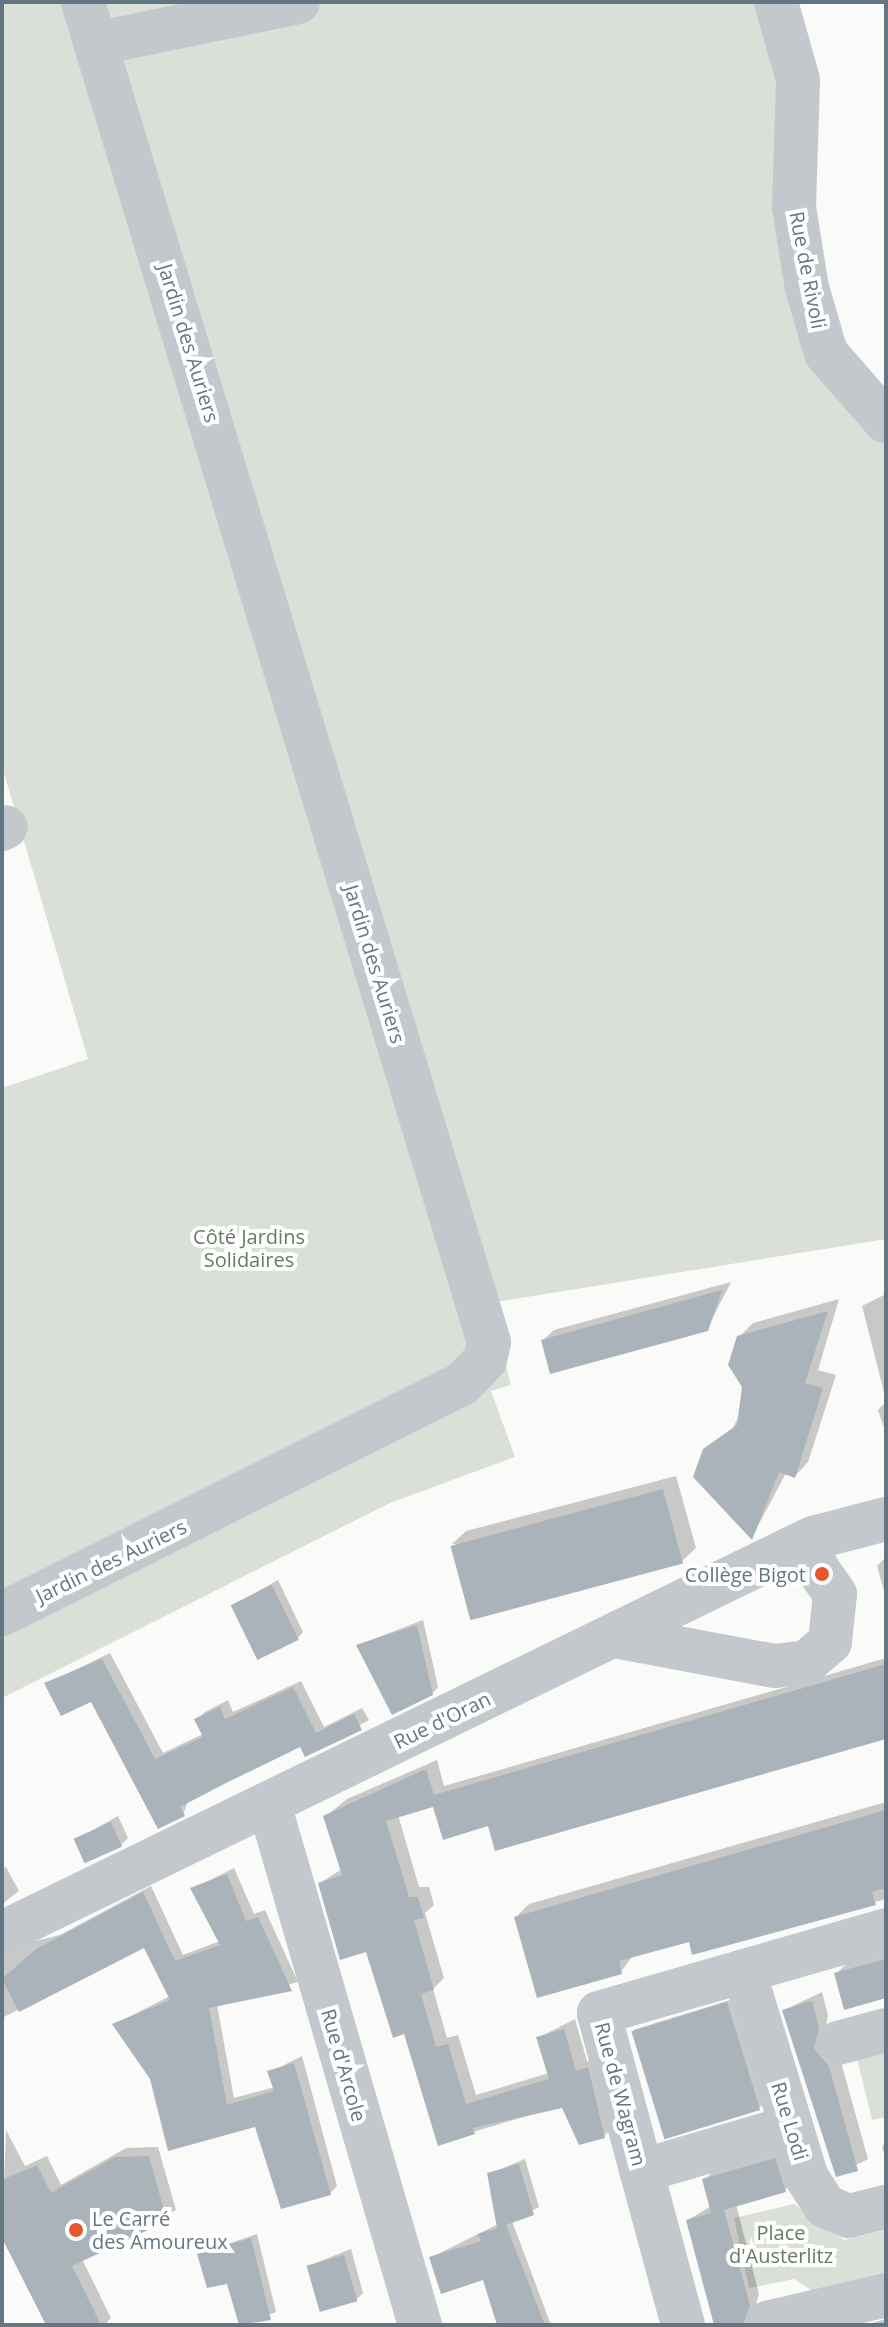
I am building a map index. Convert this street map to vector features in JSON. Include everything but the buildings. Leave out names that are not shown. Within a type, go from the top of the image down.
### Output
[{"type":"street","name":"Jardin des Auriers","points":[[2,1614],[462,1384],[485,1360],[489,1342],[99,43],[83,2]]},
{"type":"street","points":[[99,43],[298,2]]},
{"type":"street","name":"Rue de Rivoli","points":[[776,2],[798,80],[794,207],[807,288],[826,353],[886,422]]},
{"type":"street","name":"Rue d'Oran","points":[[2,1933],[788,1550],[886,1519]]},
{"type":"street","points":[[614,1636],[775,1666],[807,1662],[830,1642],[835,1594],[817,1568],[788,1550]]},
{"type":"street","name":"Rue d'Arcole","points":[[269,1804],[420,2325]]},
{"type":"street","name":"Rue de Wagram","points":[[683,2325],[599,2013],[886,1930]]},
{"type":"street","name":"Rue Lodi","points":[[744,1971],[791,2127],[825,2206],[849,2216],[886,2207]]},
{"type":"street","points":[[838,2043],[886,2030]]},
{"type":"street","points":[[641,2171],[791,2127]]},
{"type":"street","points":[[767,2323],[886,2295]]},
{"type":"green space","name":"Côté Jardins Solidaires","points":[[2,2],[758,2],[784,120],[782,229],[886,443],[886,1239],[490,1303],[511,1385],[491,1391],[515,1457],[390,1503],[2,1698],[2,1088],[88,1059],[2,766]]},
{"type":"green space","points":[[886,2052],[886,2117],[872,2120],[857,2059]]},
{"type":"green space","name":"Place d'Austerlitz","points":[[794,2204],[844,2240],[886,2230],[886,2280],[822,2297],[794,2279],[749,2288],[734,2218]]},
{"type":"place","name":"Collège Bigot","points":[[822,1574]]},
{"type":"place","name":"Le Carré des Amoureux","points":[[76,2230]]}]
